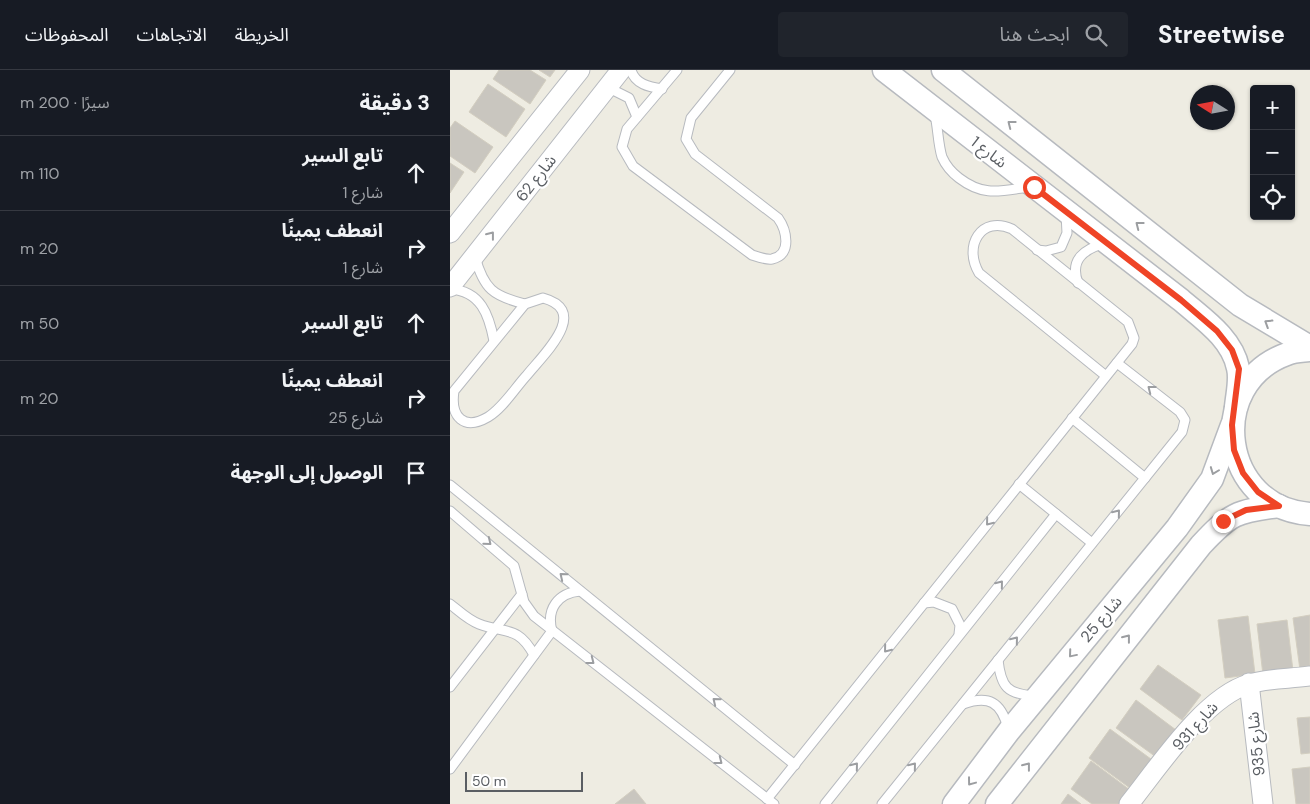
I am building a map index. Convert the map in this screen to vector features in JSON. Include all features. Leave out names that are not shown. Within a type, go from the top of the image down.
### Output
[{"type":"street","name":"شارع 62","points":[[450,233],[580,70]]},
{"type":"street","name":"شارع 62","points":[[450,288],[621,70]]},
{"type":"street","name":"شارع 1","points":[[884,70],[1181,300],[1217,331],[1232,350],[1239,369],[1234,416]]},
{"type":"street","points":[[943,70],[1240,305],[1310,349]]},
{"type":"street","points":[[1310,349],[1288,354],[1265,366],[1247,384],[1234,416],[1234,450],[1243,473],[1258,492],[1279,506],[1298,513],[1310,514]]},
{"type":"street","name":"شارع 25","points":[[954,804],[1009,731],[1177,528],[1212,479],[1234,416]]},
{"type":"street","name":"شارع 25","points":[[996,804],[1194,553],[1223,521],[1246,510],[1279,506]]},
{"type":"street","name":"شارع 931","points":[[1129,804],[1201,715],[1228,693],[1250,683],[1310,676]]},
{"type":"street","name":"شارع 935","points":[[1250,683],[1263,804]]},
{"type":"lane","points":[[631,70],[637,80],[643,84],[662,88]]},
{"type":"lane","points":[[677,70],[627,130],[622,147],[633,166],[752,256],[773,259],[781,254],[786,246],[787,235],[784,226],[778,218],[695,154],[686,139],[691,118],[730,70]]},
{"type":"lane","points":[[603,92],[611,90],[629,98],[637,117]]},
{"type":"lane","points":[[935,109],[942,155],[946,166],[954,174],[973,188],[982,191],[1034,187]]},
{"type":"lane","points":[[1037,250],[1046,251],[1061,246],[1067,234],[1065,211]]},
{"type":"lane","points":[[450,511],[509,560],[517,573],[522,594],[534,616],[771,801],[795,764],[1106,376],[1134,338],[1132,328],[1128,322],[1012,229],[1002,224],[985,229],[974,242],[972,254],[979,273],[1106,376]]},
{"type":"lane","points":[[1078,283],[1075,275],[1078,258],[1084,251],[1105,243]]},
{"type":"lane","points":[[474,256],[480,277],[487,286],[511,300],[525,304]]},
{"type":"lane","points":[[450,288],[471,294],[480,302],[488,316],[494,341]]},
{"type":"lane","points":[[543,298],[554,301],[564,313],[561,332],[495,413],[477,423],[466,422],[457,418],[452,412],[451,402],[454,391],[525,304],[543,298]]},
{"type":"lane","points":[[882,804],[1182,432],[1185,420],[1180,412],[1116,363]]},
{"type":"lane","points":[[1072,418],[1145,478]]},
{"type":"lane","points":[[1020,484],[1092,543]]},
{"type":"lane","points":[[450,485],[795,764]]},
{"type":"lane","points":[[825,804],[1056,514]]},
{"type":"lane","points":[[450,769],[552,631],[550,616],[555,603],[566,594],[580,591]]},
{"type":"lane","points":[[450,687],[522,594]]},
{"type":"lane","points":[[924,603],[934,602],[952,609],[960,625],[958,637]]},
{"type":"lane","points":[[450,604],[472,620],[519,636],[534,655]]},
{"type":"lane","points":[[998,660],[1003,684],[1013,693],[1037,697]]},
{"type":"lane","points":[[963,704],[976,699],[996,703],[1003,712],[1009,731]]},
{"type":"building","points":[[499,70],[530,70],[546,80],[530,104],[493,79]]},
{"type":"building","points":[[539,70],[555,70],[550,77]]},
{"type":"building","points":[[488,84],[525,109],[506,137],[469,112]]},
{"type":"building","points":[[455,121],[493,147],[475,173],[450,156],[450,128]]},
{"type":"building","points":[[450,163],[464,172],[450,193]]},
{"type":"building","points":[[1310,615],[1310,669],[1300,670],[1293,618]]},
{"type":"building","points":[[1248,616],[1255,674],[1225,678],[1218,620]]},
{"type":"building","points":[[1287,620],[1293,671],[1263,675],[1257,624]]},
{"type":"building","points":[[1158,665],[1201,695],[1182,720],[1140,689]]},
{"type":"building","points":[[1136,700],[1176,730],[1156,757],[1116,728]]},
{"type":"building","points":[[1310,717],[1310,753],[1301,754],[1297,718]]},
{"type":"building","points":[[1110,729],[1155,762],[1134,791],[1089,758]]},
{"type":"building","points":[[1091,761],[1130,790],[1120,804],[1092,804],[1071,789]]},
{"type":"building","points":[[1310,767],[1310,804],[1296,804],[1292,769]]},
{"type":"building","points":[[634,789],[646,804],[615,804]]},
{"type":"building","points":[[1068,794],[1081,804],[1061,804]]},
{"type":"route","points":[[1034,187],[1181,300],[1217,331],[1232,350],[1239,369],[1236,407],[1232,425],[1234,450],[1243,473],[1258,492],[1279,506],[1246,510],[1223,521]]}]
